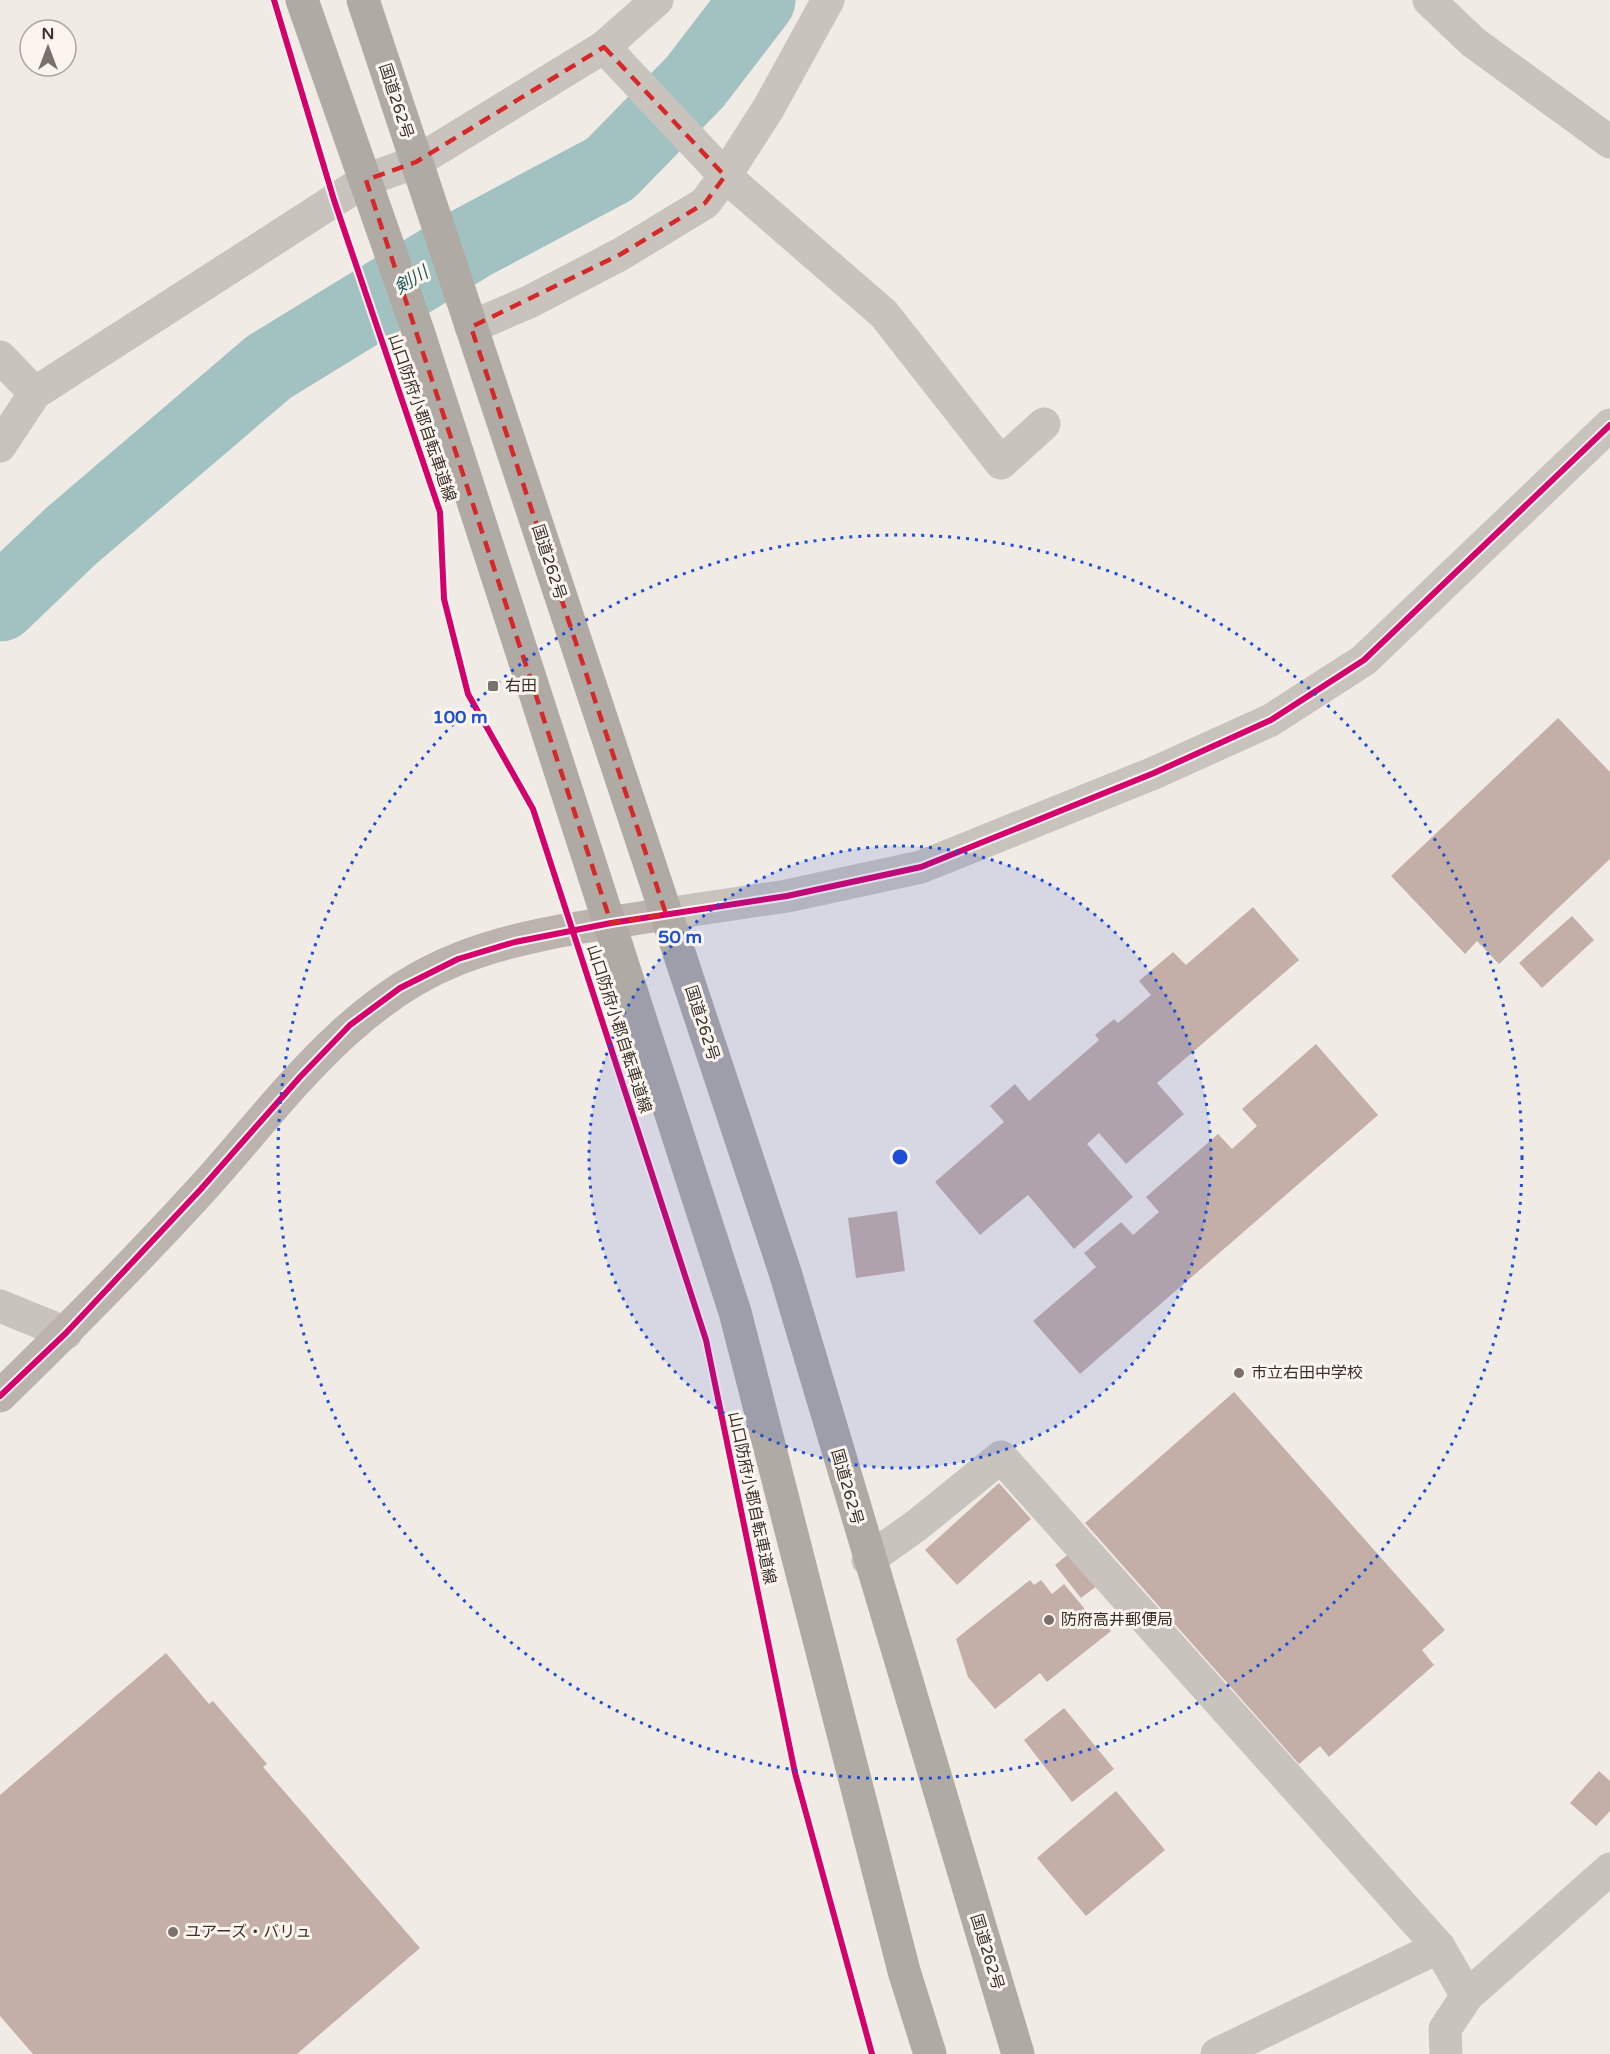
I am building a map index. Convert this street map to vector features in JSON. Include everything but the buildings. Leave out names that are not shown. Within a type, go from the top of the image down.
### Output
[{"type":"highway","points":[[302,0],[418,334],[611,923],[735,1312],[904,1971],[930,2054]]},
{"type":"highway","name":"国道262号","points":[[363,0],[784,1272],[868,1560],[1018,2054]]},
{"type":"street","points":[[0,446],[35,393],[369,193],[420,172],[604,47],[657,0]]},
{"type":"street","points":[[469,319],[529,302],[621,254],[705,202],[725,176],[768,109],[828,0]]},
{"type":"street","points":[[1429,0],[1473,42],[1610,142]]},
{"type":"street","points":[[604,47],[725,176],[884,314],[1001,463],[1044,424]]},
{"type":"street","points":[[0,357],[35,393]]},
{"type":"street","points":[[0,1396],[66,1333],[350,1025],[400,988],[458,958],[515,942],[611,923],[787,896],[921,867],[1154,773],[1271,720],[1364,660],[1610,425]]},
{"type":"street","points":[[0,1306],[66,1333]]},
{"type":"street","points":[[868,1560],[917,1525],[1001,1457],[1439,1947],[1467,1996]]},
{"type":"street","points":[[1446,2054],[1445,2029],[1467,1996],[1610,1869]]},
{"type":"street","points":[[1217,2054],[1439,1947]]},
{"type":"highlighted area","points":[[604,47],[725,176],[705,203],[621,254],[471,327],[666,914],[611,923],[366,180],[416,162]]},
{"type":"waterway","name":"剣川","points":[[0,604],[71,536],[269,367],[471,243],[610,169],[695,82],[758,0]]},
{"type":"cycle path","name":"山口防府小郡自転車道線","points":[[274,0],[334,200],[440,512],[444,599],[468,694],[533,809],[706,1340],[795,1773],[872,2054]]},
{"type":"cycle path","points":[[0,1396],[66,1333],[350,1025],[400,988],[458,959],[515,942],[611,923],[787,896],[921,867],[1154,773],[1271,720],[1364,660],[1610,425]]},
{"type":"place","name":"右田","points":[[493,686]]},
{"type":"place","name":"市立右田中学校","points":[[1239,1373]]},
{"type":"place","name":"防府高井郵便局","points":[[1049,1620]]},
{"type":"place","name":"ユアーズ・バリュ","points":[[173,1932]]}]
